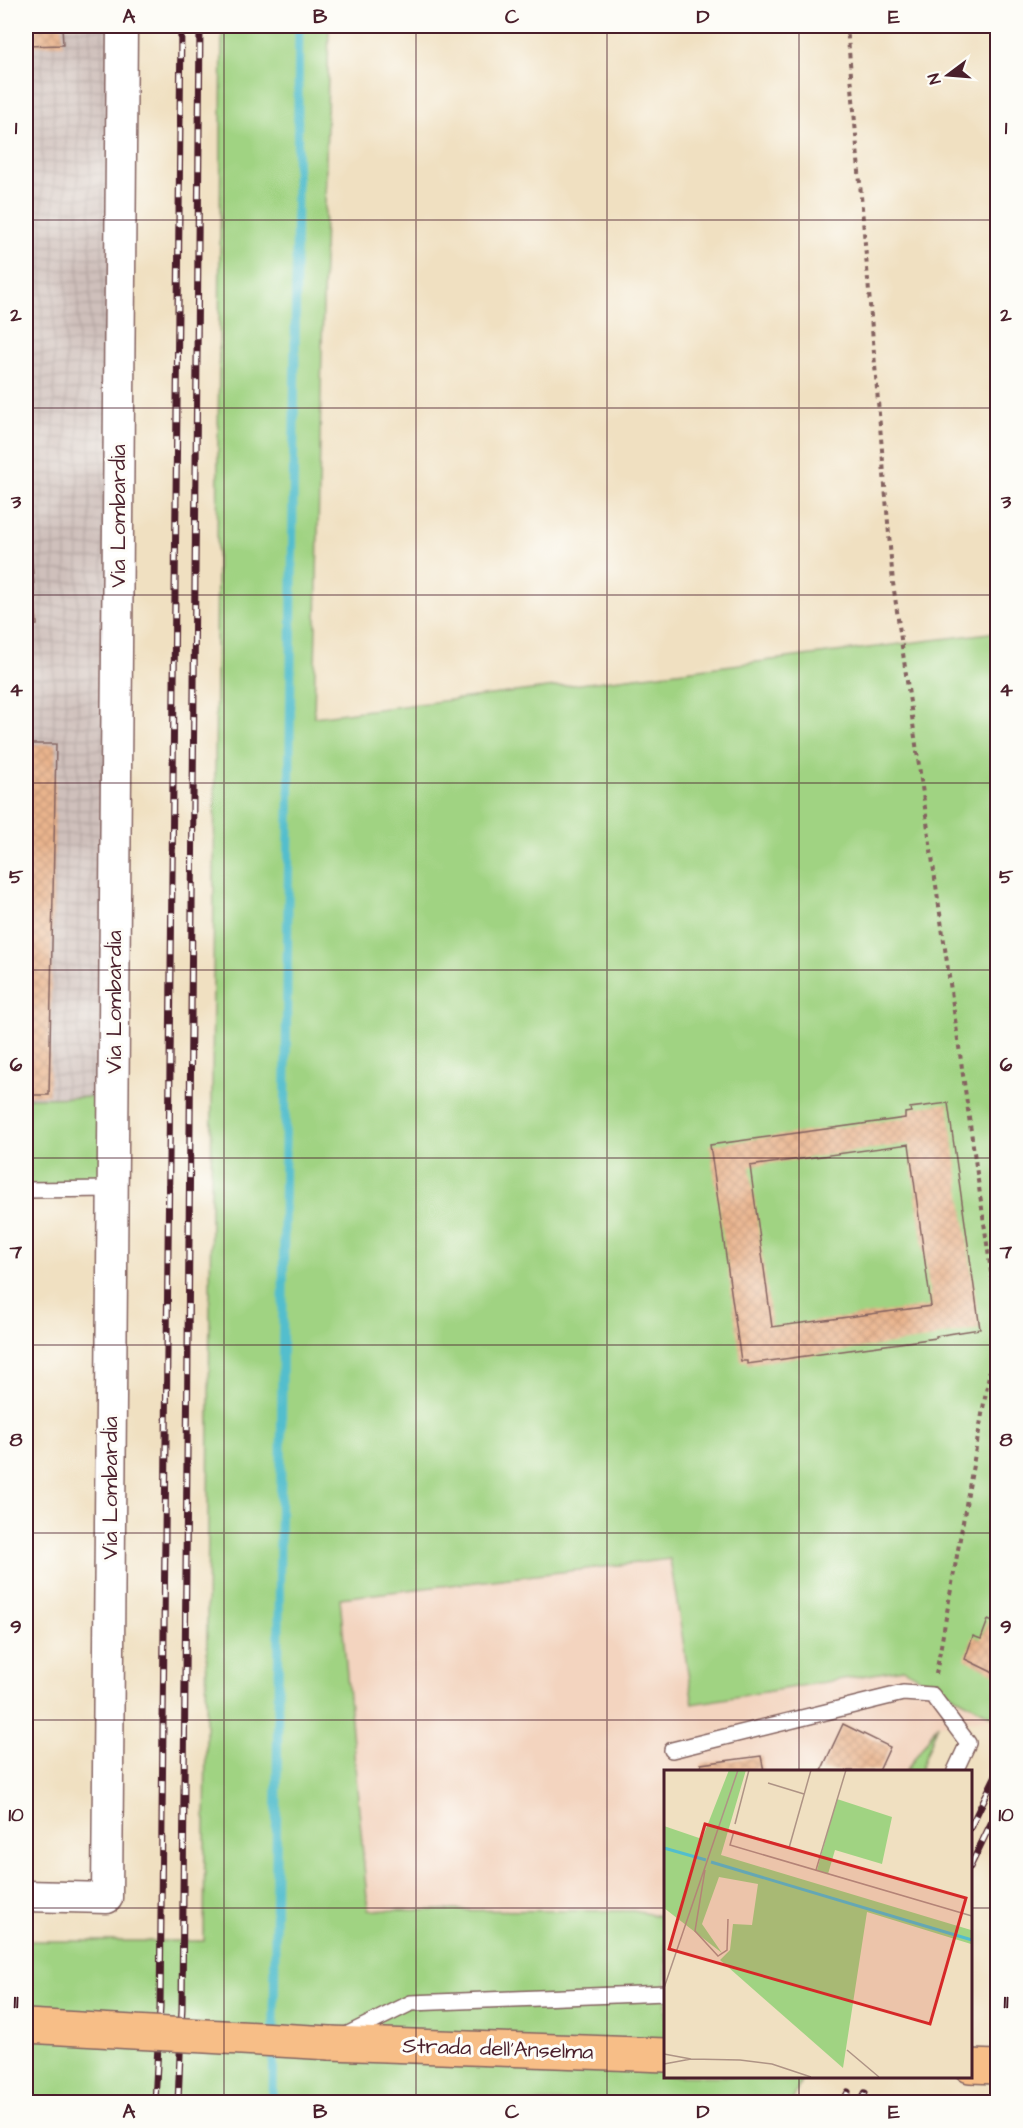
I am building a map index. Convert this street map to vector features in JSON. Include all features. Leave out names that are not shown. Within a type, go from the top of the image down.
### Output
[{"type":"main road","name":"Strada dell'Anselma","points":[[26,2026],[330,2043],[664,2055]]},
{"type":"main road","points":[[972,2066],[998,2067]]},
{"type":"street","name":"Via Lombardia","points":[[26,1896],[107,1898],[122,26]]},
{"type":"lane","points":[[26,1190],[112,1189]]},
{"type":"lane","points":[[672,1750],[903,1693],[932,1695],[968,1743],[955,1770]]},
{"type":"lane","points":[[330,2043],[411,2003],[664,1993]]},
{"type":"path","points":[[847,26],[893,583],[998,1323],[932,1695]]},
{"type":"shaded area","points":[[26,26],[129,26],[115,1097],[26,1098]]},
{"type":"shaded area","points":[[670,1559],[693,1704],[903,1669],[996,1718],[938,1724],[907,1770],[664,1770],[664,1917],[633,1911],[368,1910],[340,1597]]},
{"type":"green space","points":[[222,26],[329,26],[314,717],[997,632],[997,1714],[996,1718],[903,1669],[693,1704],[670,1559],[340,1598],[368,1910],[633,1911],[664,1917],[664,2077],[803,2077],[792,2102],[26,2102],[26,1941],[204,1941]]},
{"type":"green space","points":[[115,1097],[112,1188],[26,1189],[26,1098]]},
{"type":"green space","points":[[938,1724],[920,1770],[907,1770]]},
{"type":"building","points":[[26,26],[62,26],[63,45],[26,46]]},
{"type":"building","points":[[26,499],[37,625],[26,626]]},
{"type":"building","points":[[26,744],[56,744],[49,1095],[26,1095]]},
{"type":"building","points":[[948,1103],[980,1329],[936,1336],[936,1338],[747,1364],[747,1361],[741,1361],[710,1145],[905,1118],[905,1113],[911,1112],[910,1108]],"holes":[[[909,1144],[931,1306],[772,1327],[750,1166]]]},
{"type":"building","points":[[988,1620],[998,1624],[998,1675],[965,1659],[973,1636],[981,1639]]},
{"type":"building","points":[[843,1724],[890,1747],[879,1770],[821,1770]]},
{"type":"building","points":[[761,1756],[764,1770],[702,1770],[701,1764]]},
{"type":"waterway","points":[[273,2102],[299,26]]},
{"type":"railway","points":[[155,2102],[160,2008],[181,26]]},
{"type":"railway","points":[[178,2102],[182,2008],[200,26]]},
{"type":"railway","points":[[972,1824],[998,1771]]},
{"type":"railway","points":[[972,1863],[998,1809]]},
{"type":"railway","points":[[843,2102],[848,2092]]},
{"type":"railway","points":[[861,2102],[865,2093]]}]
